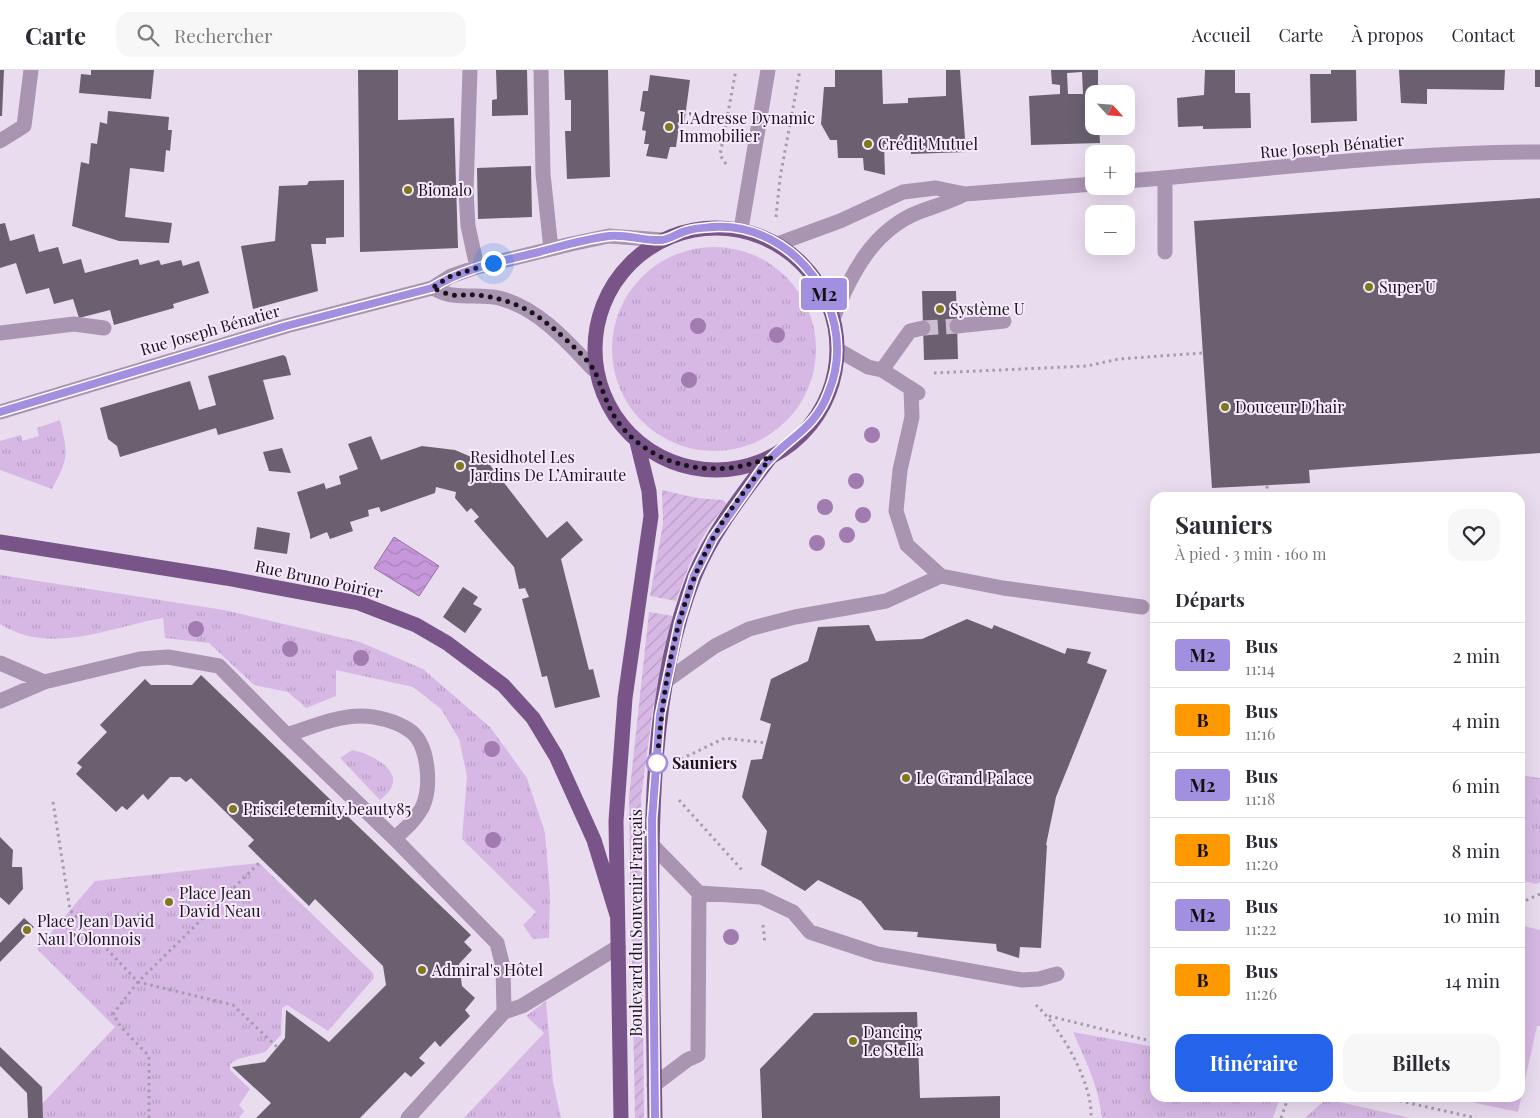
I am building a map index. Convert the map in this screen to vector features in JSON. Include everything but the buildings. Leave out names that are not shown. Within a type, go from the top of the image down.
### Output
[{"type":"main road","points":[[714,227],[741,229],[776,242],[801,261],[821,286],[834,316],[838,350],[829,392],[811,425],[772,456],[755,464],[724,470],[693,468],[663,459],[637,442],[616,419],[593,369],[595,333],[603,304],[617,278],[637,256],[662,240],[687,230],[714,227]]},
{"type":"main road","name":"Boulevard du Souvenir Français","points":[[622,1118],[616,821],[625,698],[651,516],[646,476],[637,442]]},
{"type":"main road","name":"Boulevard du Souvenir Français","points":[[655,1118],[652,820],[660,715],[683,610],[704,556],[733,508],[772,456]]},
{"type":"main road","name":"Rue Bruno Poirier","points":[[0,542],[226,578],[359,603],[416,625],[447,643],[503,685],[533,718],[556,756],[594,840],[617,915]]},
{"type":"street","points":[[0,141],[24,126],[31,70]]},
{"type":"street","points":[[470,70],[466,191],[468,226],[477,267]]},
{"type":"street","points":[[541,70],[543,174],[551,248]]},
{"type":"street","points":[[741,229],[768,70]]},
{"type":"street","name":"Rue Joseph Bénatier","points":[[1135,180],[1442,155],[1540,152]]},
{"type":"street","points":[[1165,178],[1165,252]]},
{"type":"street","points":[[776,242],[840,221],[904,192],[936,188],[965,194],[1085,185]]},
{"type":"street","points":[[834,316],[845,288],[862,258],[873,244],[918,212],[943,206],[965,194]]},
{"type":"street","name":"Rue Joseph Bénatier","points":[[0,412],[286,326],[432,288],[451,276],[477,267],[551,248],[609,236],[662,240]]},
{"type":"street","points":[[432,288],[452,295],[500,298],[517,305],[539,317],[568,342],[593,369]]},
{"type":"street","points":[[957,326],[1004,321]]},
{"type":"street","points":[[0,333],[74,324],[90,328],[104,328]]},
{"type":"street","points":[[886,372],[910,331],[923,328]]},
{"type":"street","points":[[838,350],[868,367],[886,372],[916,392],[900,470],[896,511],[907,545],[941,576],[1004,588],[1142,607]]},
{"type":"street","points":[[666,682],[715,646],[749,630],[795,617],[886,601],[941,576]]},
{"type":"street","points":[[0,701],[44,682],[140,659],[168,657],[219,666],[394,838],[497,943],[503,967],[504,1012]]},
{"type":"street","points":[[0,663],[44,682]]},
{"type":"street","points":[[288,735],[335,719],[363,716],[388,720],[410,730],[424,752],[428,772],[428,786],[422,807],[408,827],[394,838]]},
{"type":"street","points":[[652,846],[699,893],[761,897],[793,912],[810,932],[877,954],[1022,980],[1040,979],[1056,974]]},
{"type":"street","points":[[654,1085],[687,1060],[698,1055],[699,893]]},
{"type":"street","points":[[408,1118],[504,1012],[522,1006],[618,947]]},
{"type":"path","points":[[728,168],[720,155],[736,70]]},
{"type":"path","points":[[776,242],[780,178],[800,70]]},
{"type":"path","points":[[886,372],[1086,366],[1119,359],[1202,353]]},
{"type":"path","points":[[1267,486],[1267,492]]},
{"type":"path","points":[[681,759],[725,738],[766,743]]},
{"type":"path","points":[[678,799],[737,863],[761,897],[765,944]]},
{"type":"path","points":[[54,802],[70,910],[138,982],[233,1005],[277,1048]]},
{"type":"path","points":[[148,1118],[150,1056],[120,1027],[113,1014],[138,982],[259,863]]},
{"type":"path","points":[[1525,901],[1540,894]]},
{"type":"path","points":[[1022,980],[1026,996],[1048,1016],[1072,1052],[1091,1108],[1091,1118]]},
{"type":"path","points":[[1048,1016],[1150,1041]]},
{"type":"path","points":[[1281,1118],[1287,1102]]},
{"type":"path","points":[[1405,1102],[1476,1118]]},
{"type":"green space","points":[[714,247],[744,251],[762,259],[779,270],[793,284],[804,301],[812,319],[816,349],[812,379],[804,397],[793,414],[779,428],[762,439],[744,447],[714,451],[684,447],[666,439],[649,428],[635,414],[624,397],[616,379],[612,349],[616,319],[624,301],[635,284],[649,270],[666,259],[684,251]]},
{"type":"green space","points":[[60,420],[65,441],[65,456],[62,470],[52,489],[0,470],[0,441],[21,435],[22,441],[39,436],[37,428]]},
{"type":"green space","points":[[662,490],[697,498],[723,500],[727,504],[702,538],[676,601],[650,596],[663,524]]},
{"type":"green space","points":[[0,575],[224,610],[360,642],[423,669],[490,727],[527,778],[545,833],[550,894],[549,938],[533,939],[523,925],[536,912],[462,839],[467,776],[459,739],[441,709],[413,687],[336,670],[336,696],[306,708],[288,692],[254,685],[209,643],[165,638],[163,618],[102,632],[60,639],[40,638],[19,633],[0,624]]},
{"type":"green space","points":[[649,612],[673,616],[653,709],[641,798],[644,1118],[635,1118],[629,797]]},
{"type":"green space","points":[[352,750],[380,762],[392,775],[393,783],[389,791],[380,800],[340,758]]},
{"type":"green space","points":[[1525,776],[1540,778],[1540,882],[1536,884],[1525,881]]},
{"type":"green space","points":[[259,863],[373,973],[374,978],[328,1031],[287,1005],[282,1008],[281,1035],[265,1052],[238,1059],[230,1064],[230,1070],[250,1089],[239,1105],[244,1111],[239,1118],[43,1118],[42,1104],[115,1027],[37,949],[95,881]]},
{"type":"green space","points":[[1525,926],[1540,930],[1540,1026],[1537,1026],[1525,1080]]},
{"type":"green space","points":[[546,1001],[553,1082],[561,1118],[464,1118],[544,1033],[526,1016]]},
{"type":"green space","points":[[1073,1032],[1150,1046],[1150,1102],[1279,1102],[1273,1118],[1102,1118],[1087,1063]]},
{"type":"green space","points":[[1323,1102],[1339,1102],[1410,1118],[1305,1118]]},
{"type":"green space","points":[[1471,1102],[1520,1102],[1518,1112]]},
{"type":"water","points":[[394,537],[439,566],[419,596],[374,568]]},
{"type":"tunnel","points":[[923,328],[957,326]]},
{"type":"bus line","name":"M2","points":[[0,412],[24,403],[286,326],[432,288],[451,276],[477,267],[609,236],[662,240],[687,230],[714,227],[741,229],[780,243],[801,261],[821,286],[834,316],[838,350],[835,372],[829,392],[811,425],[772,456],[747,488],[708,547],[694,576],[683,610],[660,715],[652,820],[655,1118]]},
{"type":"place","name":"L'Adresse Dynamic Immobilier","points":[[669,127]]},
{"type":"place","name":"Crédit Mutuel","points":[[868,144]]},
{"type":"place","name":"Bionalo","points":[[408,190]]},
{"type":"place","name":"Super U","points":[[1369,287]]},
{"type":"place","name":"Système U","points":[[940,309]]},
{"type":"place","name":"Douceur D'hair","points":[[1225,407]]},
{"type":"place","name":"Residhotel Les Jardins De L’Amiraute","points":[[460,466]]},
{"type":"place","name":"Sauniers","points":[[657,763]]},
{"type":"place","name":"Le Grand Palace","points":[[906,778]]},
{"type":"place","name":"Prisci.eternity.beauty85","points":[[233,809]]},
{"type":"place","name":"Place Jean David Neau","points":[[169,902]]},
{"type":"place","name":"Place Jean David Nau l'Olonnois","points":[[27,930]]},
{"type":"place","name":"Admiral's Hôtel","points":[[422,970]]},
{"type":"place","name":"Dancing Le Stella","points":[[853,1041]]},
{"type":"route","points":[[493,263],[451,276],[432,288],[452,295],[500,298],[539,317],[568,342],[593,369],[616,419],[637,442],[663,459],[693,468],[724,470],[755,464],[772,456],[747,488],[713,538],[694,576],[683,610],[666,682],[660,715],[657,763]]}]
